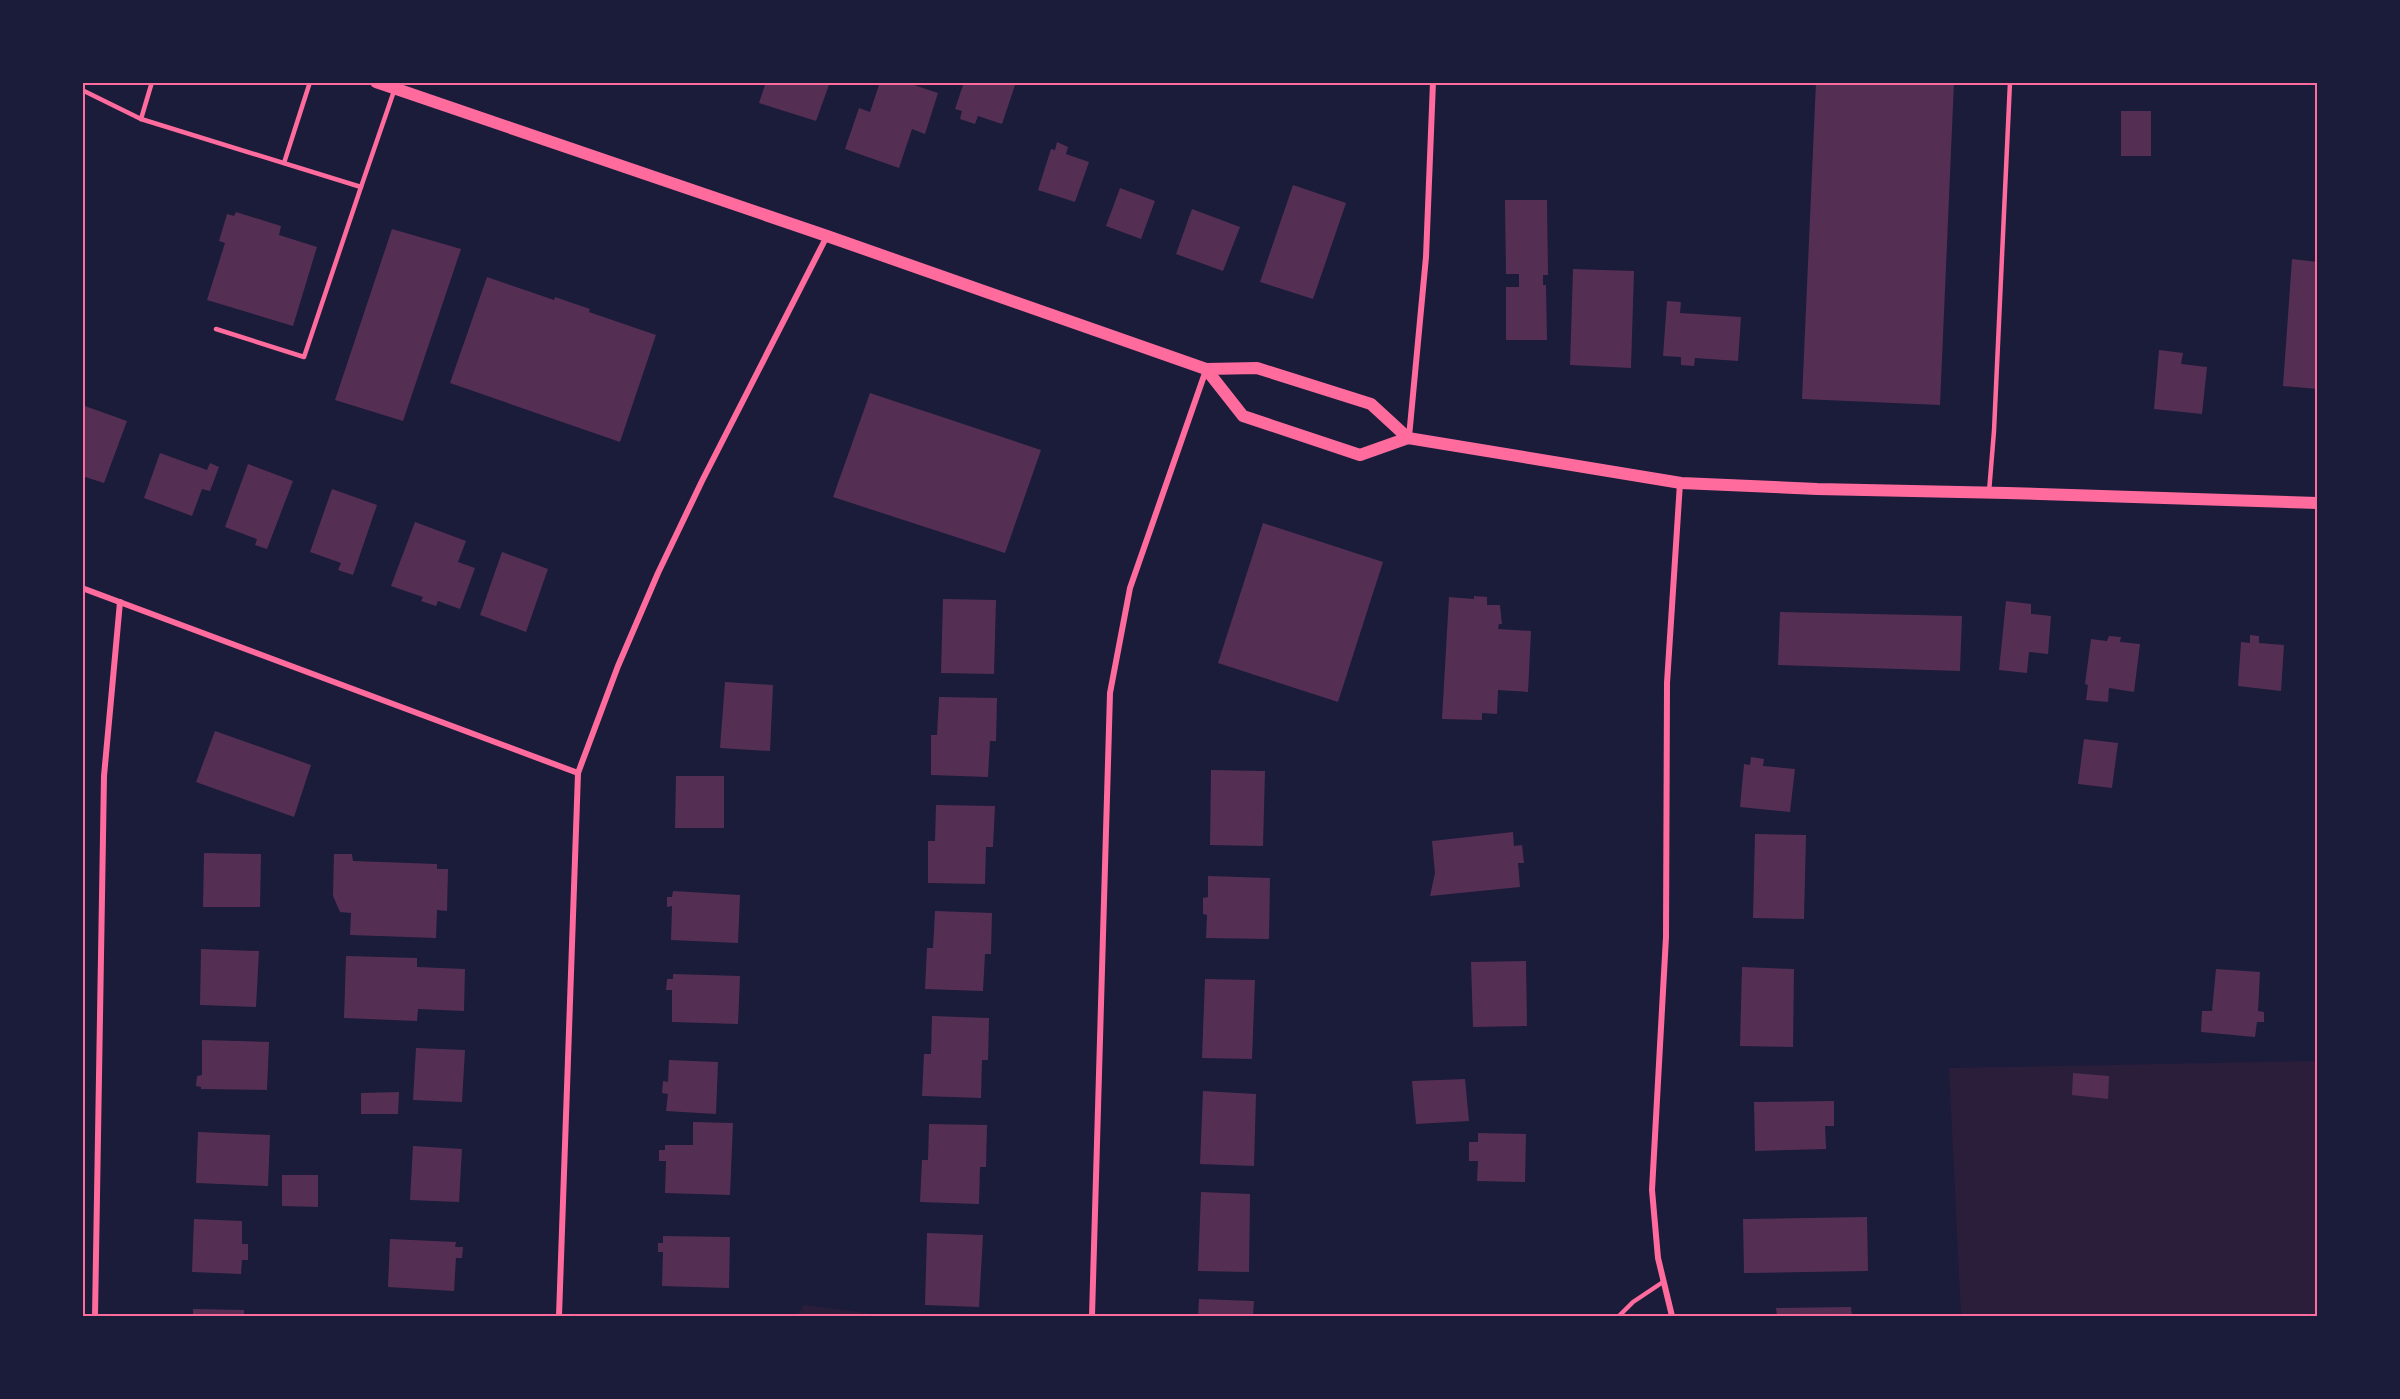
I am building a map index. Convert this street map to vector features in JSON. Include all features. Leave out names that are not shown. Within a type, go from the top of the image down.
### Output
[{"type":"main road","points":[[376,82],[827,236],[1206,369],[1257,368],[1371,404],[1408,438]]},
{"type":"main road","points":[[1206,369],[1243,416],[1360,455],[1408,438],[1592,466],[1680,483],[2318,503]]},
{"type":"street","points":[[1408,438],[1426,257],[1433,82]]},
{"type":"street","points":[[559,1317],[578,773],[618,666],[658,573],[702,481],[827,236]]},
{"type":"street","points":[[1092,1317],[1110,693],[1130,588],[1206,369]]},
{"type":"street","points":[[1672,1317],[1655,1236],[1652,1190],[1666,937],[1667,683],[1680,483]]},
{"type":"street","points":[[82,588],[578,773]]},
{"type":"street","points":[[94,1317],[104,776],[120,602]]},
{"type":"lane","points":[[141,119],[152,82]]},
{"type":"lane","points":[[284,163],[310,82]]},
{"type":"lane","points":[[1989,492],[1994,431],[2010,82]]},
{"type":"lane","points":[[216,329],[304,357],[394,89]]},
{"type":"lane","points":[[82,90],[141,119],[361,188]]},
{"type":"lane","points":[[1619,1317],[1633,1302],[1663,1282]]},
{"type":"shaded area","points":[[2317,1061],[2317,1316],[1961,1316],[1949,1068]]},
{"type":"shaded area","points":[[804,1305],[889,1316],[797,1316]]},
{"type":"building","points":[[766,82],[830,82],[816,121],[759,103]]},
{"type":"building","points":[[880,82],[905,82],[938,93],[925,134],[912,129],[899,168],[845,149],[859,108],[870,112]]},
{"type":"building","points":[[964,82],[1016,82],[1002,124],[978,116],[975,124],[960,119],[962,111],[955,109]]},
{"type":"building","points":[[1816,82],[1954,82],[1940,405],[1802,399]]},
{"type":"building","points":[[2121,111],[2151,111],[2151,156],[2121,156]]},
{"type":"building","points":[[1057,142],[1068,147],[1066,154],[1089,162],[1075,202],[1038,190],[1051,149],[1055,150]]},
{"type":"building","points":[[1293,185],[1346,203],[1313,299],[1260,282]]},
{"type":"building","points":[[1120,188],[1155,201],[1141,239],[1106,226]]},
{"type":"building","points":[[1505,200],[1547,200],[1548,275],[1543,275],[1543,285],[1546,285],[1547,340],[1506,340],[1506,287],[1519,287],[1519,274],[1506,274]]},
{"type":"building","points":[[1192,209],[1240,227],[1223,271],[1176,254]]},
{"type":"building","points":[[236,212],[281,226],[279,235],[317,247],[293,326],[207,300],[225,243],[219,241],[227,214],[234,216]]},
{"type":"building","points":[[392,229],[461,249],[403,421],[335,400]]},
{"type":"building","points":[[2292,259],[2318,262],[2318,389],[2283,386]]},
{"type":"building","points":[[1573,269],[1634,271],[1631,368],[1570,365]]},
{"type":"building","points":[[487,277],[554,300],[555,297],[590,309],[589,312],[656,335],[620,442],[450,383]]},
{"type":"building","points":[[1667,301],[1681,302],[1680,313],[1741,317],[1738,361],[1695,358],[1694,366],[1681,365],[1681,357],[1663,356]]},
{"type":"building","points":[[2159,350],[2183,353],[2181,364],[2207,367],[2202,414],[2154,409]]},
{"type":"building","points":[[870,393],[1041,450],[1005,553],[833,497]]},
{"type":"building","points":[[82,405],[127,421],[104,483],[82,476]]},
{"type":"building","points":[[160,453],[207,470],[210,463],[219,467],[210,491],[202,489],[192,516],[144,498]]},
{"type":"building","points":[[248,464],[293,481],[267,549],[255,545],[257,539],[225,527]]},
{"type":"building","points":[[332,489],[377,505],[353,575],[338,570],[341,563],[310,552]]},
{"type":"building","points":[[415,522],[466,541],[458,562],[475,568],[460,609],[438,601],[436,606],[421,601],[423,597],[391,586]]},
{"type":"building","points":[[1263,523],[1383,562],[1338,702],[1218,663]]},
{"type":"building","points":[[502,552],[548,569],[526,632],[480,615]]},
{"type":"building","points":[[1474,596],[1487,597],[1487,605],[1500,605],[1502,624],[1499,624],[1498,629],[1531,631],[1528,692],[1498,690],[1497,714],[1482,713],[1482,720],[1442,719],[1449,597],[1474,599]]},
{"type":"building","points":[[943,599],[996,600],[994,674],[941,673]]},
{"type":"building","points":[[2006,601],[2031,604],[2031,614],[2051,616],[2048,654],[2029,652],[2027,673],[1999,670]]},
{"type":"building","points":[[1780,612],[1962,616],[1960,671],[1778,665]]},
{"type":"building","points":[[2250,635],[2259,636],[2259,643],[2284,645],[2281,691],[2238,686],[2241,642],[2250,643]]},
{"type":"building","points":[[2109,636],[2121,637],[2120,642],[2140,644],[2134,692],[2109,688],[2108,702],[2086,700],[2088,685],[2085,684],[2091,639],[2107,641]]},
{"type":"building","points":[[725,682],[773,685],[770,751],[720,748]]},
{"type":"building","points":[[939,697],[997,698],[996,741],[990,741],[988,777],[931,775],[931,735],[937,735]]},
{"type":"building","points":[[215,731],[311,765],[294,817],[196,782]]},
{"type":"building","points":[[2084,739],[2118,743],[2112,788],[2078,784]]},
{"type":"building","points":[[1751,757],[1764,759],[1763,766],[1795,769],[1790,812],[1740,807],[1744,764],[1750,765]]},
{"type":"building","points":[[1211,770],[1265,771],[1263,846],[1210,845]]},
{"type":"building","points":[[676,776],[724,776],[724,828],[675,828]]},
{"type":"building","points":[[936,805],[995,806],[993,847],[986,847],[985,884],[928,883],[928,841],[935,841]]},
{"type":"building","points":[[1513,832],[1514,846],[1522,845],[1524,863],[1518,863],[1520,887],[1430,896],[1435,873],[1432,841]]},
{"type":"building","points":[[1755,834],[1806,835],[1804,919],[1753,918]]},
{"type":"building","points":[[204,853],[261,854],[260,907],[203,907]]},
{"type":"building","points":[[334,854],[352,854],[353,861],[437,864],[437,869],[448,869],[447,911],[437,910],[436,938],[350,935],[351,913],[340,912],[333,896]]},
{"type":"building","points":[[1208,876],[1270,878],[1269,939],[1206,938],[1207,915],[1203,914],[1203,898],[1208,897]]},
{"type":"building","points":[[673,891],[740,895],[738,943],[671,940],[672,906],[667,907],[667,897],[672,897]]},
{"type":"building","points":[[935,911],[992,913],[991,954],[985,954],[983,991],[925,989],[927,948],[933,948]]},
{"type":"building","points":[[201,949],[259,951],[256,1007],[200,1005]]},
{"type":"building","points":[[346,956],[417,958],[417,967],[465,969],[464,1011],[418,1009],[417,1021],[344,1018]]},
{"type":"building","points":[[1526,961],[1527,1026],[1473,1027],[1471,962]]},
{"type":"building","points":[[1742,967],[1794,969],[1793,1047],[1740,1046]]},
{"type":"building","points":[[2216,969],[2260,972],[2258,1011],[2264,1012],[2264,1022],[2257,1022],[2255,1037],[2201,1032],[2202,1011],[2212,1011]]},
{"type":"building","points":[[673,974],[740,976],[738,1024],[672,1022],[672,990],[666,990],[667,979],[673,979]]},
{"type":"building","points":[[1205,979],[1255,980],[1252,1059],[1202,1058]]},
{"type":"building","points":[[932,1016],[989,1018],[988,1060],[982,1060],[981,1098],[922,1096],[924,1054],[931,1054]]},
{"type":"building","points":[[202,1040],[269,1042],[267,1090],[201,1089],[196,1086],[197,1076],[202,1075]]},
{"type":"building","points":[[416,1048],[465,1050],[462,1102],[413,1100]]},
{"type":"building","points":[[669,1060],[718,1062],[716,1114],[666,1111],[668,1094],[662,1093],[663,1081],[668,1082]]},
{"type":"building","points":[[2073,1073],[2109,1076],[2108,1099],[2072,1095]]},
{"type":"building","points":[[1465,1079],[1469,1121],[1416,1124],[1412,1081]]},
{"type":"building","points":[[1203,1091],[1256,1094],[1254,1166],[1200,1164]]},
{"type":"building","points":[[399,1092],[398,1114],[361,1114],[361,1093]]},
{"type":"building","points":[[1834,1101],[1834,1126],[1825,1126],[1826,1149],[1755,1151],[1754,1102]]},
{"type":"building","points":[[693,1122],[733,1123],[730,1195],[665,1193],[666,1161],[659,1161],[659,1150],[665,1150],[665,1145],[693,1145]]},
{"type":"building","points":[[929,1124],[987,1125],[986,1167],[980,1167],[979,1204],[920,1202],[922,1160],[928,1160]]},
{"type":"building","points":[[198,1132],[270,1135],[268,1186],[196,1183]]},
{"type":"building","points":[[1478,1133],[1526,1134],[1525,1182],[1477,1181],[1478,1161],[1469,1161],[1469,1142],[1478,1142]]},
{"type":"building","points":[[413,1146],[462,1149],[459,1202],[410,1200]]},
{"type":"building","points":[[282,1175],[318,1175],[318,1207],[282,1206]]},
{"type":"building","points":[[1201,1192],[1250,1194],[1249,1272],[1198,1271]]},
{"type":"building","points":[[1867,1217],[1868,1271],[1744,1273],[1743,1219]]},
{"type":"building","points":[[194,1219],[242,1221],[242,1244],[248,1244],[248,1260],[242,1260],[241,1274],[192,1272]]},
{"type":"building","points":[[927,1233],[983,1235],[979,1307],[925,1305]]},
{"type":"building","points":[[663,1236],[730,1237],[729,1288],[662,1286],[663,1252],[658,1252],[658,1243],[663,1243]]},
{"type":"building","points":[[390,1239],[456,1242],[455,1247],[463,1247],[462,1258],[456,1258],[454,1291],[388,1287]]},
{"type":"building","points":[[1199,1299],[1254,1301],[1253,1316],[1198,1316]]},
{"type":"building","points":[[1851,1307],[1852,1316],[1777,1316],[1776,1308]]},
{"type":"building","points":[[193,1309],[244,1310],[244,1316],[193,1316]]}]
